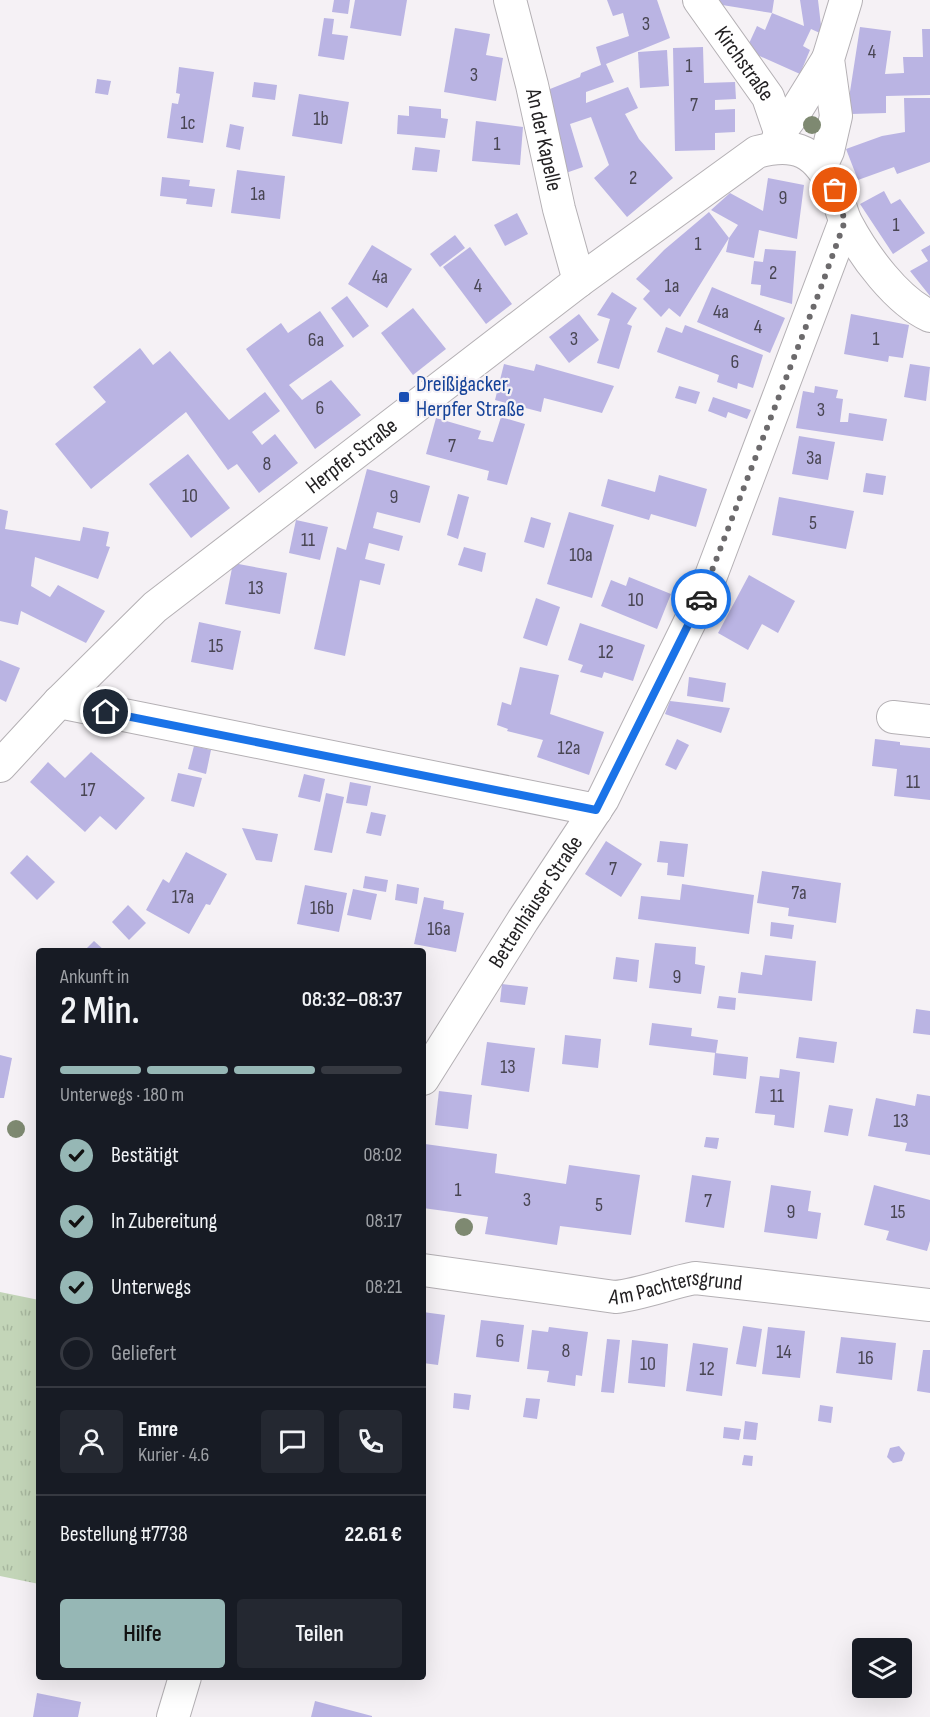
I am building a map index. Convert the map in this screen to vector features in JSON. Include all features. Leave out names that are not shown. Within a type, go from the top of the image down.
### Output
[{"type":"street","name":"An der Kapelle","points":[[510,0],[532,85],[559,209],[579,281]]},
{"type":"street","name":"Kirchstraße","points":[[699,0],[768,97],[771,144]]},
{"type":"street","points":[[821,166],[828,151],[836,116],[828,59],[846,0]]},
{"type":"street","name":"Herpfer Straße","points":[[0,766],[59,702],[155,607],[579,281],[771,144],[797,109],[828,59]]},
{"type":"street","points":[[771,144],[805,153],[821,166],[835,190],[845,221],[860,248],[878,272],[922,313],[930,316]]},
{"type":"street","name":"Bettenhäuser Straße","points":[[426,1074],[516,930],[596,810],[706,589],[845,221]]},
{"type":"street","points":[[59,702],[596,810]]},
{"type":"street","points":[[893,717],[930,721]]},
{"type":"street","name":"Am Pachtersgrund","points":[[426,1270],[615,1297],[644,1293],[670,1282],[695,1278],[930,1305]]},
{"type":"street","points":[[173,1717],[185,1680]]},
{"type":"green space","points":[[0,1292],[36,1299],[36,1583],[0,1576]]},
{"type":"building","points":[[334,0],[350,0],[348,14],[332,12]]},
{"type":"building","points":[[355,0],[407,0],[401,36],[350,28]]},
{"type":"building","points":[[607,0],[657,0],[670,38],[606,64],[614,82],[586,92],[586,103],[628,87],[638,108],[625,114],[639,139],[673,178],[627,217],[594,178],[609,165],[591,117],[570,124],[583,167],[563,174],[540,93],[580,77],[581,73],[601,65],[596,47],[629,36],[623,13],[613,16]]},
{"type":"building","points":[[716,0],[774,0],[772,13],[716,4]]},
{"type":"building","points":[[800,0],[818,0],[822,34],[811,29],[803,46],[810,50],[800,74],[746,50],[757,26],[765,30],[772,13],[804,26]]},
{"type":"building","points":[[324,18],[334,19],[332,34],[348,36],[344,60],[318,56]]},
{"type":"building","points":[[860,27],[891,31],[885,74],[904,73],[903,57],[923,57],[922,29],[930,29],[930,95],[886,96],[886,113],[851,114],[849,98]]},
{"type":"building","points":[[455,28],[490,34],[486,55],[503,58],[496,101],[444,92]]},
{"type":"building","points":[[703,47],[704,83],[735,82],[736,99],[715,100],[715,110],[735,109],[735,132],[715,133],[715,150],[675,151],[673,48]]},
{"type":"building","points":[[667,50],[669,86],[640,88],[638,52]]},
{"type":"building","points":[[179,67],[214,72],[203,143],[167,138],[172,103],[178,104],[180,94],[176,93]]},
{"type":"building","points":[[97,79],[111,81],[108,95],[95,93]]},
{"type":"building","points":[[254,82],[277,85],[275,100],[252,97]]},
{"type":"building","points":[[299,94],[349,102],[342,144],[292,136]]},
{"type":"building","points":[[904,98],[930,98],[930,162],[897,174],[894,167],[858,180],[846,149],[882,136],[905,132]]},
{"type":"building","points":[[409,106],[441,109],[441,118],[448,119],[445,138],[397,134],[398,115],[409,116]]},
{"type":"building","points":[[476,121],[523,127],[520,165],[472,161]]},
{"type":"building","points":[[230,124],[244,127],[240,150],[226,147]]},
{"type":"building","points":[[415,147],[440,150],[437,172],[412,170]]},
{"type":"building","points":[[237,170],[285,176],[280,219],[231,213]]},
{"type":"building","points":[[162,177],[190,180],[189,186],[215,189],[212,207],[186,204],[187,199],[160,196]]},
{"type":"building","points":[[768,178],[804,185],[797,239],[759,230],[754,258],[726,252],[729,238],[738,225],[711,210],[730,193],[763,211]]},
{"type":"building","points":[[884,191],[891,204],[900,199],[925,233],[893,254],[860,204]]},
{"type":"building","points":[[709,212],[729,238],[680,317],[669,308],[661,317],[643,299],[650,291],[636,279],[664,250]]},
{"type":"building","points":[[517,213],[528,234],[505,246],[494,225]]},
{"type":"building","points":[[455,235],[465,248],[440,267],[430,254]]},
{"type":"building","points":[[372,245],[412,269],[387,308],[348,284]]},
{"type":"building","points":[[930,245],[930,296],[910,271],[928,261],[921,250]]},
{"type":"building","points":[[470,247],[512,304],[486,324],[443,267]]},
{"type":"building","points":[[765,249],[796,251],[792,304],[760,295],[761,285],[751,284],[754,261],[763,262]]},
{"type":"building","points":[[712,287],[785,318],[770,353],[697,322]]},
{"type":"building","points":[[612,292],[637,308],[627,324],[632,326],[619,369],[597,363],[610,319],[597,315]]},
{"type":"building","points":[[347,296],[369,326],[353,338],[331,308]]},
{"type":"building","points":[[413,308],[446,349],[413,375],[381,333]]},
{"type":"building","points":[[320,311],[344,346],[289,385],[302,400],[331,380],[361,415],[315,449],[246,349],[281,323],[288,333]]},
{"type":"building","points":[[579,314],[599,340],[569,363],[549,337]]},
{"type":"building","points":[[851,314],[909,325],[903,358],[889,356],[888,362],[844,354]]},
{"type":"building","points":[[685,325],[763,355],[753,388],[738,383],[737,389],[717,382],[719,375],[657,352],[666,327],[682,333]]},
{"type":"building","points":[[140,348],[153,365],[170,351],[229,420],[265,392],[280,411],[252,432],[262,445],[275,434],[298,463],[259,493],[237,464],[228,470],[186,412],[91,489],[55,444],[106,402],[93,387]]},
{"type":"building","points":[[504,364],[534,371],[536,364],[614,386],[602,413],[544,398],[541,412],[495,400]]},
{"type":"building","points":[[910,364],[930,367],[926,401],[904,397]]},
{"type":"building","points":[[679,386],[700,392],[696,404],[675,398]]},
{"type":"building","points":[[815,386],[838,390],[836,398],[843,399],[840,422],[848,422],[849,413],[887,419],[883,441],[796,428],[803,391],[814,393]]},
{"type":"building","points":[[713,397],[751,410],[747,419],[728,412],[726,418],[708,411]]},
{"type":"building","points":[[501,417],[525,424],[507,485],[487,480],[489,471],[426,454],[436,418],[481,431],[478,439],[493,442]]},
{"type":"building","points":[[799,436],[835,442],[828,480],[792,474]]},
{"type":"building","points":[[188,454],[230,508],[191,538],[149,484]]},
{"type":"building","points":[[367,469],[430,486],[420,523],[377,512],[373,528],[403,536],[399,551],[369,543],[365,559],[385,564],[380,585],[360,580],[345,656],[314,649],[337,547],[346,550]]},
{"type":"building","points":[[866,473],[886,476],[883,495],[863,492]]},
{"type":"building","points":[[659,475],[707,489],[696,527],[651,514],[649,520],[601,506],[608,479],[655,492]]},
{"type":"building","points":[[458,494],[469,497],[458,539],[447,535]]},
{"type":"building","points":[[779,497],[854,511],[846,549],[772,535]]},
{"type":"building","points":[[0,509],[8,511],[5,529],[80,541],[83,527],[109,532],[106,546],[110,547],[98,579],[35,557],[31,586],[50,597],[58,585],[105,611],[86,643],[21,611],[18,625],[0,621]]},
{"type":"building","points":[[569,512],[614,525],[592,598],[547,584]]},
{"type":"building","points":[[531,517],[551,523],[544,548],[524,542]]},
{"type":"building","points":[[296,520],[328,527],[320,560],[289,553]]},
{"type":"building","points":[[464,547],[486,553],[482,572],[458,565]]},
{"type":"building","points":[[233,563],[287,573],[280,614],[225,604]]},
{"type":"building","points":[[749,575],[795,601],[778,633],[762,624],[748,650],[718,633]]},
{"type":"building","points":[[629,577],[671,594],[657,629],[601,606],[611,580],[626,586]]},
{"type":"building","points":[[536,598],[560,607],[547,646],[523,638]]},
{"type":"building","points":[[199,622],[241,631],[233,670],[191,662]]},
{"type":"building","points":[[580,623],[645,645],[633,681],[604,672],[602,678],[580,672],[583,665],[568,660]]},
{"type":"building","points":[[0,660],[20,668],[6,702],[0,699]]},
{"type":"building","points":[[520,667],[559,675],[550,714],[604,732],[589,775],[537,757],[543,740],[507,731],[508,729],[497,725],[502,702],[511,705]]},
{"type":"building","points":[[689,677],[726,683],[723,702],[687,696]]},
{"type":"building","points":[[670,701],[730,708],[721,733],[665,714]]},
{"type":"building","points":[[677,739],[689,745],[676,770],[665,765]]},
{"type":"building","points":[[875,739],[900,742],[900,745],[930,748],[930,800],[894,796],[897,769],[872,766]]},
{"type":"building","points":[[194,746],[211,750],[206,774],[188,769]]},
{"type":"building","points":[[91,752],[145,798],[116,830],[100,816],[85,832],[30,782],[48,762],[65,778]]},
{"type":"building","points":[[178,773],[202,778],[194,807],[171,801]]},
{"type":"building","points":[[304,774],[325,779],[320,802],[298,797]]},
{"type":"building","points":[[350,782],[371,786],[367,806],[346,803]]},
{"type":"building","points":[[326,793],[344,797],[332,853],[314,850]]},
{"type":"building","points":[[371,812],[386,815],[381,836],[366,833]]},
{"type":"building","points":[[242,828],[278,834],[272,862],[256,860]]},
{"type":"building","points":[[606,841],[642,864],[621,897],[585,874]]},
{"type":"building","points":[[660,841],[688,844],[684,877],[667,875],[668,863],[657,862]]},
{"type":"building","points":[[186,852],[227,874],[210,905],[206,904],[189,934],[146,910],[163,879],[169,883]]},
{"type":"building","points":[[27,855],[55,882],[37,900],[10,873]]},
{"type":"building","points":[[762,871],[841,883],[836,923],[788,916],[789,908],[757,903]]},
{"type":"building","points":[[365,876],[388,880],[386,892],[363,888]]},
{"type":"building","points":[[397,884],[419,888],[417,904],[395,900]]},
{"type":"building","points":[[682,884],[754,895],[749,934],[638,919],[641,896],[680,900]]},
{"type":"building","points":[[305,885],[347,893],[339,932],[297,924]]},
{"type":"building","points":[[353,889],[377,894],[371,920],[347,915]]},
{"type":"building","points":[[424,897],[444,901],[443,909],[464,913],[456,952],[414,944]]},
{"type":"building","points":[[128,905],[146,923],[129,940],[112,922]]},
{"type":"building","points":[[771,922],[794,925],[792,939],[770,936]]},
{"type":"building","points":[[94,941],[102,948],[87,948]]},
{"type":"building","points":[[655,943],[696,947],[695,964],[705,966],[701,994],[649,988]]},
{"type":"building","points":[[765,955],[816,961],[812,1001],[738,993],[741,972],[762,975]]},
{"type":"building","points":[[616,957],[639,960],[637,982],[613,979]]},
{"type":"building","points":[[502,984],[528,987],[525,1005],[500,1002]]},
{"type":"building","points":[[719,996],[736,998],[735,1010],[717,1008]]},
{"type":"building","points":[[916,1009],[930,1011],[930,1035],[913,1033]]},
{"type":"building","points":[[652,1023],[692,1028],[691,1036],[718,1040],[716,1053],[649,1045]]},
{"type":"building","points":[[565,1035],[601,1039],[598,1068],[562,1064]]},
{"type":"building","points":[[799,1037],[837,1042],[834,1063],[796,1058]]},
{"type":"building","points":[[487,1042],[535,1048],[529,1092],[481,1085]]},
{"type":"building","points":[[715,1053],[748,1057],[746,1079],[713,1075]]},
{"type":"building","points":[[0,1055],[12,1058],[4,1098],[0,1098]]},
{"type":"building","points":[[780,1069],[800,1072],[794,1128],[774,1125],[775,1115],[755,1113],[760,1076],[779,1078]]},
{"type":"building","points":[[439,1091],[472,1095],[468,1129],[435,1125]]},
{"type":"building","points":[[917,1094],[930,1096],[930,1155],[905,1151],[907,1143],[868,1136],[876,1098],[915,1106]]},
{"type":"building","points":[[829,1105],[853,1109],[848,1136],[824,1132]]},
{"type":"building","points":[[706,1137],[719,1138],[717,1149],[704,1147]]},
{"type":"building","points":[[426,1144],[497,1154],[495,1173],[566,1184],[569,1165],[640,1175],[631,1235],[560,1226],[557,1245],[485,1234],[488,1217],[426,1208]]},
{"type":"building","points":[[692,1175],[731,1181],[724,1228],[685,1222]]},
{"type":"building","points":[[771,1185],[811,1191],[808,1211],[821,1213],[817,1239],[764,1232]]},
{"type":"building","points":[[874,1185],[930,1200],[930,1241],[927,1251],[886,1240],[889,1231],[864,1225]]},
{"type":"building","points":[[426,1312],[445,1315],[438,1365],[426,1363]]},
{"type":"building","points":[[481,1320],[524,1325],[519,1362],[476,1357]]},
{"type":"building","points":[[743,1326],[762,1329],[756,1367],[736,1364]]},
{"type":"building","points":[[549,1327],[588,1332],[582,1376],[576,1375],[575,1386],[547,1382],[549,1371],[527,1369],[532,1330],[548,1332]]},
{"type":"building","points":[[768,1327],[805,1331],[800,1378],[762,1374]]},
{"type":"building","points":[[841,1337],[896,1343],[892,1380],[836,1373]]},
{"type":"building","points":[[607,1339],[620,1340],[614,1393],[601,1392]]},
{"type":"building","points":[[632,1340],[668,1344],[665,1387],[628,1383]]},
{"type":"building","points":[[693,1343],[728,1348],[722,1396],[686,1391]]},
{"type":"building","points":[[923,1350],[930,1350],[930,1393],[917,1391]]},
{"type":"building","points":[[454,1393],[471,1395],[469,1410],[453,1408]]},
{"type":"building","points":[[526,1398],[540,1399],[537,1419],[523,1417]]},
{"type":"building","points":[[820,1405],[833,1407],[831,1423],[818,1421]]},
{"type":"building","points":[[745,1421],[758,1423],[756,1440],[743,1439]]},
{"type":"building","points":[[724,1427],[741,1429],[739,1440],[723,1438]]},
{"type":"building","points":[[899,1446],[905,1453],[902,1461],[893,1463],[887,1457],[890,1448]]},
{"type":"building","points":[[744,1455],[753,1456],[752,1466],[742,1465]]},
{"type":"building","points":[[37,1693],[81,1702],[78,1717],[33,1717]]},
{"type":"building","points":[[315,1701],[372,1716],[372,1717],[311,1717]]},
{"type":"way so far","points":[[701,599],[845,221],[835,190]]},
{"type":"place","name":"Dreißigacker, Herpfer Straße","points":[[404,397]]},
{"type":"route","points":[[106,712],[596,810],[701,599]]}]
